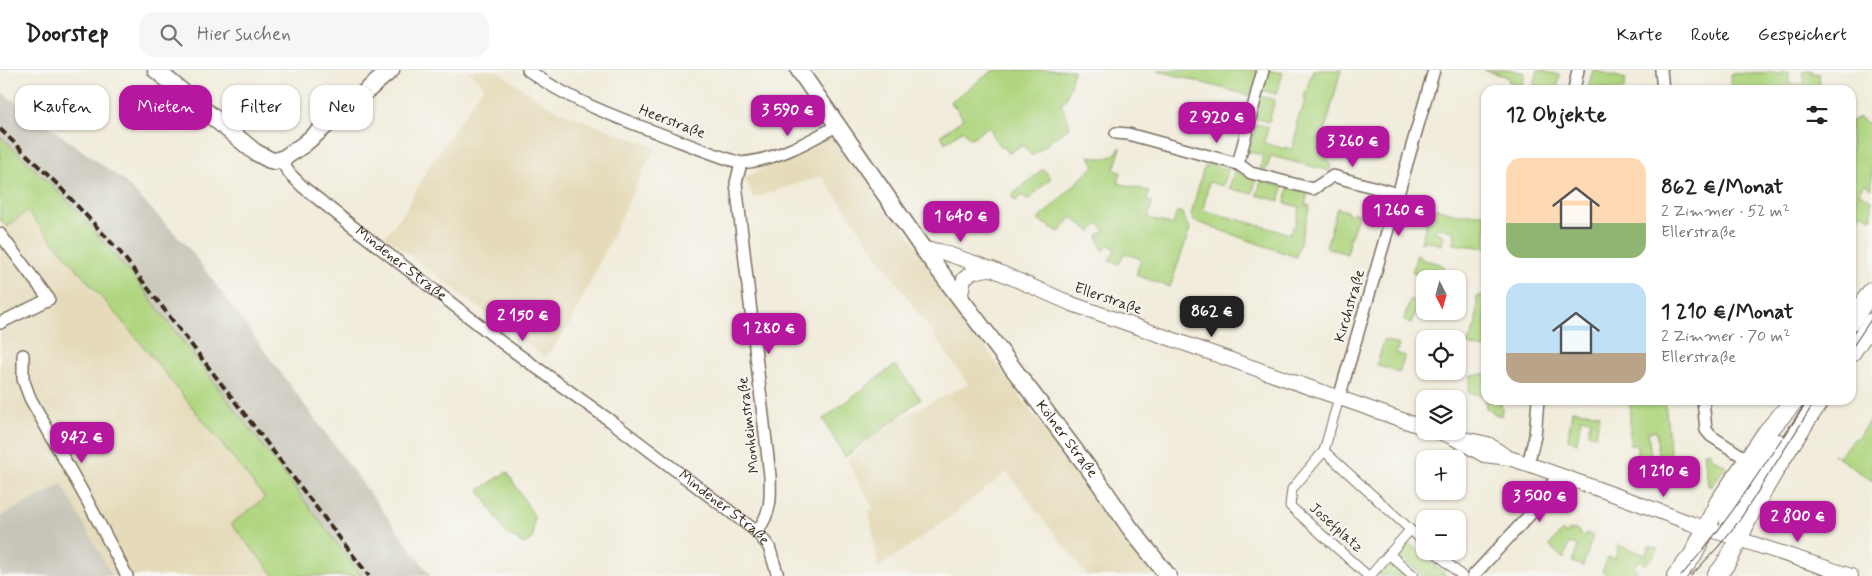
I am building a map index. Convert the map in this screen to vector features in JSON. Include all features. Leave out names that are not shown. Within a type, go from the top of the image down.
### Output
[{"type":"main road","points":[[156,70],[255,152],[270,160],[280,160],[303,145],[391,70]]},
{"type":"main road","name":"Kölner Straße","points":[[799,70],[923,249],[1098,481],[1130,528],[1168,576]]},
{"type":"main road","points":[[1856,314],[1872,291]]},
{"type":"main road","points":[[1856,346],[1872,322]]},
{"type":"main road","points":[[1676,576],[1693,555],[1719,502],[1767,432],[1791,405]]},
{"type":"main road","points":[[1739,539],[1728,524],[1734,507],[1805,405]]},
{"type":"main road","points":[[1716,576],[1724,567],[1751,511],[1775,469],[1817,405]]},
{"type":"street","name":"Heerstraße","points":[[528,70],[547,84],[570,97],[613,116],[741,163]]},
{"type":"street","points":[[1238,164],[1263,70]]},
{"type":"street","name":"Kirchstraße","points":[[1340,398],[1434,70]]},
{"type":"street","points":[[1575,85],[1578,70]]},
{"type":"street","points":[[1661,70],[1662,85]]},
{"type":"street","points":[[741,163],[797,148],[838,125]]},
{"type":"street","points":[[1116,134],[1128,134],[1238,164],[1250,173],[1313,189],[1333,176],[1398,194]]},
{"type":"street","name":"Mindener Straße","points":[[280,160],[290,174],[304,187],[352,226],[505,345],[612,422],[757,532],[769,547],[778,576]]},
{"type":"street","name":"Monheimstraße","points":[[741,163],[736,183],[770,476],[770,509],[757,532]]},
{"type":"street","points":[[0,234],[49,298],[0,323]]},
{"type":"street","name":"Ellerstraße","points":[[923,249],[939,251],[992,269],[1072,304],[1416,425]]},
{"type":"street","points":[[963,303],[962,284],[967,275],[982,269],[992,269]]},
{"type":"street","points":[[23,355],[23,379],[30,398],[127,576]]},
{"type":"street","name":"Josefplatz","points":[[1340,398],[1324,451],[1292,489],[1290,506],[1369,576],[1410,530]]},
{"type":"street","points":[[1528,464],[1535,436],[1538,405]]},
{"type":"street","points":[[1704,405],[1706,430],[1711,436],[1748,460]]},
{"type":"street","points":[[1466,439],[1488,444],[1508,458],[1706,528],[1851,576]]},
{"type":"street","points":[[1324,451],[1416,535]]},
{"type":"street","points":[[1473,576],[1536,508],[1558,475]]},
{"type":"street","points":[[1389,554],[1414,576]]},
{"type":"street","points":[[1443,560],[1456,574]]},
{"type":"shaded area","points":[[467,70],[496,70],[545,104],[561,112],[655,147],[570,324],[545,358],[385,236],[404,213],[428,168],[484,86]]},
{"type":"shaded area","points":[[0,91],[15,102],[15,130],[54,130],[124,181],[188,247],[431,576],[358,576],[0,144]]},
{"type":"shaded area","points":[[827,134],[844,141],[1018,394],[1155,576],[1087,576],[1007,472],[943,522],[878,568],[869,510],[873,508],[847,460],[891,422],[968,384],[822,176],[753,198],[745,178]]},
{"type":"shaded area","points":[[27,211],[140,342],[265,498],[232,524],[275,576],[0,576],[0,227],[7,227]]},
{"type":"shaded area","points":[[62,484],[112,576],[0,576],[0,517]]},
{"type":"green space","points":[[994,70],[1074,70],[1066,99],[1061,104],[1070,126],[1032,156],[1023,145],[1008,153],[1005,147],[1002,148],[991,134],[993,133],[988,127],[970,139],[963,130],[945,143],[941,135],[963,119],[950,102]]},
{"type":"green space","points":[[1156,70],[1260,70],[1251,96]]},
{"type":"green space","points":[[1266,70],[1283,73],[1277,94],[1261,90]]},
{"type":"green space","points":[[1313,70],[1341,70],[1321,146],[1331,167],[1330,171],[1271,156],[1266,170],[1260,168],[1263,155],[1248,152],[1256,124],[1268,127],[1264,143],[1292,149],[1298,126],[1296,125]]},
{"type":"green space","points":[[1484,70],[1512,70],[1525,73],[1522,85],[1509,82],[1508,77]]},
{"type":"green space","points":[[1538,70],[1560,75],[1558,85],[1534,85]]},
{"type":"green space","points":[[1593,70],[1626,79],[1625,85],[1589,85]]},
{"type":"green space","points":[[1812,70],[1812,73],[1819,73],[1819,85],[1731,85],[1731,74],[1774,72],[1775,74],[1781,74],[1781,72],[1789,71],[1789,84],[1805,84],[1803,71]]},
{"type":"green space","points":[[1259,96],[1275,100],[1269,122],[1253,118]]},
{"type":"green space","points":[[1859,117],[1872,126],[1872,189],[1865,184],[1859,193],[1872,200],[1872,219],[1863,214],[1861,216],[1856,213],[1856,118]]},
{"type":"green space","points":[[0,136],[70,203],[136,280],[362,576],[275,576],[231,524],[265,498],[140,342],[27,211],[7,227],[0,220]]},
{"type":"green space","points":[[1121,147],[1114,170],[1121,172],[1118,183],[1149,191],[1147,201],[1152,202],[1148,218],[1173,225],[1177,211],[1184,214],[1185,221],[1190,229],[1170,287],[1136,275],[1141,259],[1124,253],[1119,264],[1109,260],[1115,250],[1110,244],[1103,251],[1098,237],[1099,234],[1106,231],[1098,224],[1091,232],[1072,217],[1059,232],[1038,220],[1095,165],[1089,156],[1099,158],[1110,157]]},
{"type":"green space","points":[[1208,164],[1227,168],[1228,170],[1223,186],[1209,182],[1203,210],[1290,234],[1293,227],[1295,227],[1300,207],[1285,203],[1288,188],[1308,193],[1305,205],[1310,206],[1296,257],[1194,221],[1191,215],[1203,170]]},
{"type":"green space","points":[[1235,168],[1240,174],[1256,179],[1252,194],[1229,188],[1234,172],[1233,169]]},
{"type":"green space","points":[[1043,169],[1051,178],[1028,200],[1022,195],[1015,201],[1011,196]]},
{"type":"green space","points":[[1261,181],[1283,187],[1279,201],[1257,195]]},
{"type":"green space","points":[[1337,208],[1347,211],[1347,213],[1352,215],[1353,212],[1359,214],[1349,241],[1347,254],[1326,247]]},
{"type":"green space","points":[[1434,208],[1457,214],[1481,214],[1481,247],[1454,244],[1455,232],[1437,227],[1435,232],[1444,235],[1442,245],[1426,241],[1421,243],[1426,224]]},
{"type":"green space","points":[[1417,254],[1421,256],[1421,259],[1443,265],[1443,270],[1416,270],[1416,274],[1412,273]]},
{"type":"green space","points":[[1477,296],[1481,296],[1481,348],[1467,345],[1476,324]]},
{"type":"green space","points":[[1410,299],[1416,302],[1416,313],[1411,324],[1404,320]]},
{"type":"green space","points":[[1384,340],[1399,345],[1396,353],[1405,356],[1399,373],[1377,365]]},
{"type":"green space","points":[[895,365],[921,399],[845,457],[823,419]]},
{"type":"green space","points":[[1481,374],[1481,396],[1468,392],[1471,375]]},
{"type":"green space","points":[[1486,405],[1501,405],[1501,416],[1493,413],[1492,410],[1486,409]]},
{"type":"green space","points":[[1630,405],[1666,405],[1671,460],[1675,461],[1676,469],[1673,471],[1659,466],[1662,457],[1658,456],[1656,431],[1648,432],[1651,457],[1649,461],[1641,458],[1640,461],[1634,459],[1637,453],[1637,445],[1630,445]]},
{"type":"green space","points":[[1572,410],[1600,414],[1596,436],[1588,433],[1590,420],[1581,418],[1577,443],[1568,439]]},
{"type":"green space","points":[[1871,418],[1872,481],[1833,454],[1838,457],[1854,438],[1857,439]]},
{"type":"green space","points":[[1704,452],[1712,452],[1710,456],[1726,466],[1711,487],[1708,485]]},
{"type":"green space","points":[[507,472],[534,516],[533,538],[524,544],[506,533],[479,490]]},
{"type":"green space","points":[[1574,529],[1579,531],[1579,534],[1585,536],[1586,533],[1593,536],[1583,566],[1572,562],[1578,546],[1569,543],[1564,559],[1549,546],[1562,531],[1568,533],[1569,530],[1573,531]]},
{"type":"green space","points":[[1405,540],[1416,549],[1416,560],[1429,560],[1444,573],[1444,576],[1423,576],[1395,552]]},
{"type":"green space","points":[[1618,545],[1646,555],[1649,546],[1658,549],[1654,553],[1656,554],[1645,565],[1640,560],[1633,566],[1637,571],[1633,575],[1613,576],[1602,572],[1608,557],[1615,559]]},
{"type":"green space","points":[[1388,560],[1406,576],[1381,576],[1377,573]]},
{"type":"tram line","points":[[1856,342],[1872,318]]},
{"type":"tram line","points":[[1681,576],[1747,490],[1805,405]]},
{"type":"tram line","points":[[1691,576],[1739,521],[1813,405]]},
{"type":"railway","points":[[0,129],[57,184],[120,252],[369,576]]}]
